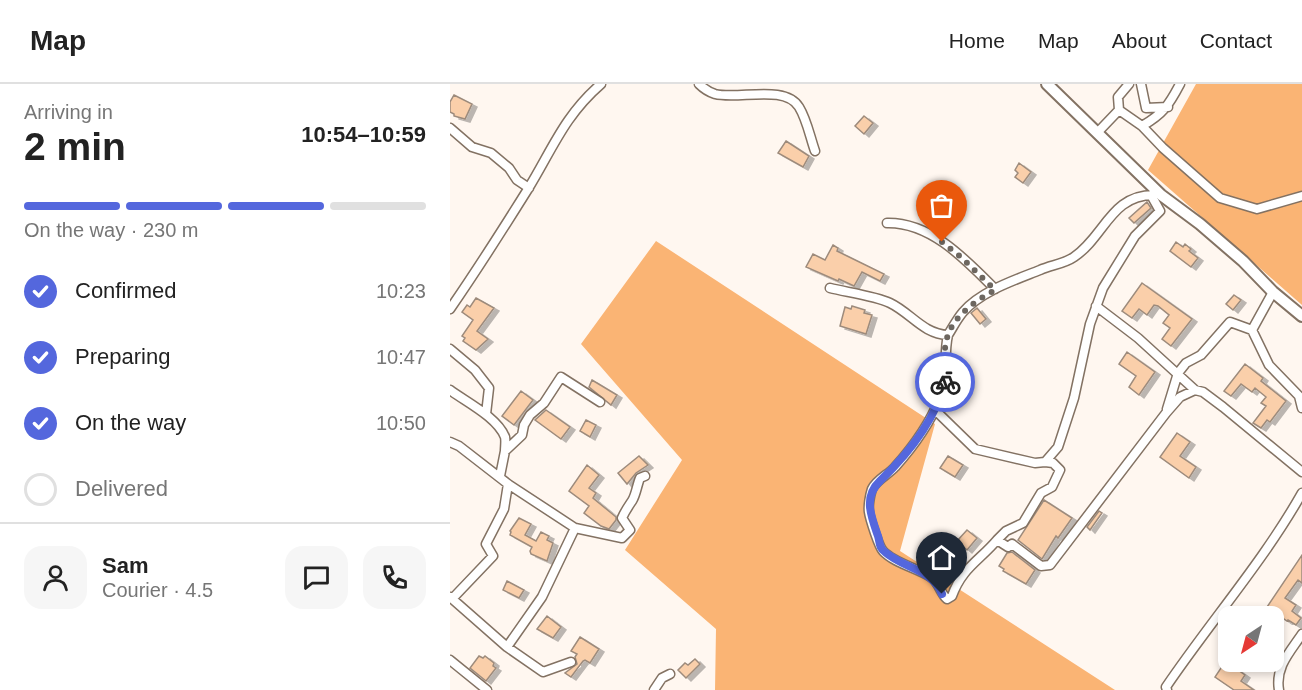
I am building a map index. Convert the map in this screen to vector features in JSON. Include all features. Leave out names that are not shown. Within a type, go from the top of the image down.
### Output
[{"type":"main road","points":[[1047,84],[1156,195],[1217,239],[1302,316]]},
{"type":"street","points":[[450,309],[453,297],[529,188],[560,130],[600,84]]},
{"type":"street","points":[[699,84],[715,94],[787,95],[795,100],[800,108],[815,151]]},
{"type":"street","points":[[1097,133],[1119,110],[1118,98],[1129,84]]},
{"type":"street","points":[[1141,84],[1146,108],[1168,107]]},
{"type":"street","points":[[1142,126],[1156,118],[1168,107],[1180,84]]},
{"type":"street","points":[[1119,110],[1142,126],[1163,148],[1220,198],[1257,208],[1302,196]]},
{"type":"street","points":[[450,128],[472,147],[491,153],[509,168],[517,180],[529,188]]},
{"type":"street","points":[[935,410],[975,449],[1035,463],[1053,463],[1060,470],[1052,487],[1041,494],[1023,523],[1006,531],[985,554],[969,566],[952,596],[947,599],[931,577],[886,554],[880,548],[869,511],[872,489],[894,468],[935,410],[947,374],[945,347],[948,335],[964,310],[995,290],[1075,256],[1121,204],[1138,197],[1156,195],[1160,211],[1135,236],[1103,288],[1081,357],[1074,398],[1058,447],[1045,462]]},
{"type":"street","points":[[887,223],[901,222],[924,231],[942,242],[995,290]]},
{"type":"street","points":[[830,288],[890,302],[923,327],[936,334],[948,335]]},
{"type":"street","points":[[1252,330],[1273,292]]},
{"type":"street","points":[[1096,306],[1138,338],[1195,390],[1203,392],[1302,472]]},
{"type":"street","points":[[1166,413],[1178,373],[1186,363],[1201,355],[1230,322],[1252,330],[1269,365],[1300,398],[1302,408]]},
{"type":"street","points":[[450,349],[475,370],[489,388],[486,414]]},
{"type":"street","points":[[505,452],[522,435],[524,425],[530,415],[544,403],[561,377],[600,402]]},
{"type":"street","points":[[450,390],[486,414],[506,439],[500,476]]},
{"type":"street","points":[[997,540],[1008,547],[1012,544],[1041,566],[1050,564],[1166,413],[1180,397],[1195,390]]},
{"type":"street","points":[[450,442],[459,446],[508,484],[575,528],[622,538],[630,530],[622,518],[627,506],[633,500],[640,478],[645,476]]},
{"type":"street","points":[[508,484],[504,509],[486,544],[493,556],[451,598],[507,647],[543,672],[571,662]]},
{"type":"street","points":[[1167,690],[1166,687],[1192,650],[1288,518],[1302,493]]},
{"type":"street","points":[[507,647],[542,597],[575,528]]},
{"type":"street","points":[[1279,690],[1277,678],[1282,663],[1302,634]]},
{"type":"street","points":[[450,660],[488,690]]},
{"type":"street","points":[[654,690],[662,678],[670,674]]},
{"type":"shaded area","points":[[1196,84],[1302,84],[1302,305],[1148,170]]},
{"type":"shaded area","points":[[656,241],[935,424],[900,551],[1115,690],[715,690],[716,629],[625,550],[682,460],[581,344]]},
{"type":"building","points":[[454,95],[472,104],[465,119],[454,116],[450,112],[450,102]]},
{"type":"building","points":[[864,116],[873,123],[864,134],[855,126]]},
{"type":"building","points":[[786,141],[809,156],[803,167],[778,153]]},
{"type":"building","points":[[1019,163],[1031,172],[1023,183],[1015,177],[1018,173],[1015,170]]},
{"type":"building","points":[[1147,202],[1151,208],[1134,223],[1129,218]]},
{"type":"building","points":[[1176,242],[1183,247],[1185,244],[1191,249],[1189,251],[1198,258],[1191,267],[1170,251]]},
{"type":"building","points":[[833,245],[838,248],[837,251],[884,274],[880,281],[862,272],[854,286],[806,267],[813,254],[825,260]]},
{"type":"building","points":[[1142,283],[1192,319],[1171,346],[1162,339],[1170,328],[1163,323],[1169,315],[1158,306],[1154,305],[1147,315],[1139,309],[1132,318],[1122,311]]},
{"type":"building","points":[[1234,295],[1241,300],[1233,310],[1226,304]]},
{"type":"building","points":[[476,298],[494,308],[477,331],[488,339],[476,350],[463,341],[465,338],[462,336],[473,320],[462,312],[467,305],[470,307]]},
{"type":"building","points":[[852,306],[872,315],[866,334],[840,326],[845,307],[851,309]]},
{"type":"building","points":[[977,308],[986,319],[980,324],[971,313]]},
{"type":"building","points":[[1127,352],[1155,372],[1139,395],[1129,387],[1136,376],[1119,364]]},
{"type":"building","points":[[1245,364],[1263,378],[1261,381],[1286,401],[1270,422],[1267,420],[1261,428],[1253,423],[1266,406],[1261,403],[1266,397],[1255,388],[1252,392],[1241,384],[1231,396],[1224,391]]},
{"type":"building","points":[[592,380],[617,395],[611,405],[589,387]]},
{"type":"building","points":[[521,391],[533,400],[514,425],[502,416]]},
{"type":"building","points":[[546,410],[570,427],[561,439],[535,420]]},
{"type":"building","points":[[586,420],[596,425],[590,437],[580,431]]},
{"type":"building","points":[[1177,433],[1190,442],[1180,456],[1196,467],[1189,478],[1160,457]]},
{"type":"building","points":[[639,456],[648,465],[636,473],[627,484],[618,473]]},
{"type":"building","points":[[948,456],[963,465],[955,477],[940,468]]},
{"type":"building","points":[[587,465],[599,475],[589,488],[596,493],[593,498],[616,517],[609,529],[584,513],[589,506],[569,491]]},
{"type":"building","points":[[1044,500],[1072,518],[1058,538],[1056,536],[1042,559],[1018,540]]},
{"type":"building","points":[[1099,511],[1102,513],[1090,530],[1087,527]]},
{"type":"building","points":[[519,518],[531,524],[525,535],[536,541],[541,532],[549,536],[547,540],[553,543],[547,561],[531,554],[532,547],[510,535],[510,531]]},
{"type":"building","points":[[967,530],[977,538],[967,550],[957,541]]},
{"type":"building","points":[[1012,552],[1035,570],[1026,584],[1003,571],[1004,569],[999,566],[1007,553]]},
{"type":"building","points":[[1302,555],[1302,583],[1298,580],[1285,598],[1296,605],[1292,611],[1301,618],[1296,625],[1284,619],[1284,606],[1268,606]]},
{"type":"building","points":[[507,581],[524,590],[519,598],[503,590]]},
{"type":"building","points":[[547,616],[561,627],[553,638],[537,629]]},
{"type":"building","points":[[580,637],[599,649],[590,663],[583,661],[571,677],[565,673],[577,664],[575,657],[577,654],[571,651]]},
{"type":"building","points":[[479,656],[483,658],[485,656],[494,663],[493,666],[496,668],[486,681],[470,668]]},
{"type":"building","points":[[695,659],[700,664],[686,678],[678,670],[685,663],[688,665]]},
{"type":"building","points":[[1218,672],[1241,672],[1245,675],[1241,681],[1254,690],[1234,690],[1215,677]]},
{"type":"way so far","points":[[942,242],[995,290],[964,310],[948,335],[945,347],[947,374],[945,382]]},
{"type":"route","points":[[942,594],[931,577],[886,554],[880,548],[869,511],[872,489],[894,468],[923,430],[935,410],[945,382]]}]
